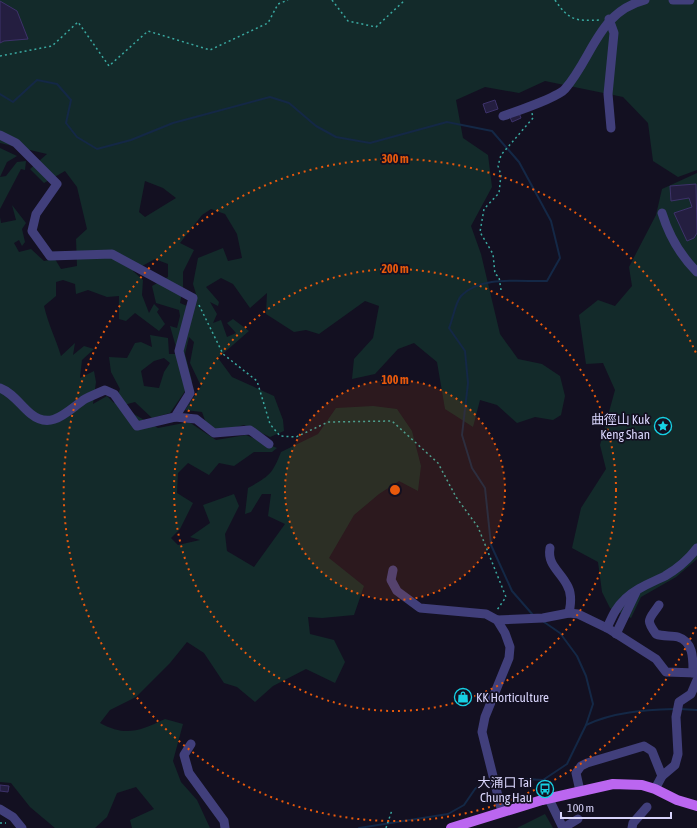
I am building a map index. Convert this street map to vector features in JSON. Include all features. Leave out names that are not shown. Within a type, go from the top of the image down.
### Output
[{"type":"main road","points":[[451,828],[502,812],[603,785],[642,785],[655,789],[677,800],[697,806]]},
{"type":"street","points":[[503,116],[530,106],[564,90],[609,20],[633,3],[645,0]]},
{"type":"street","points":[[673,0],[690,0]]},
{"type":"street","points":[[609,20],[614,33],[608,94],[611,128]]},
{"type":"street","points":[[0,135],[16,143],[57,184],[36,214],[32,231],[50,256],[112,254],[192,298],[179,351],[190,393],[176,417]]},
{"type":"street","points":[[662,213],[675,245],[697,272]]},
{"type":"street","points":[[0,388],[9,393],[31,414],[45,420],[52,421],[60,418],[86,399],[105,390],[114,394],[137,426],[176,417],[196,419],[214,433],[250,430],[269,444]]},
{"type":"street","points":[[550,548],[549,557],[552,566],[570,591],[571,603],[569,613]]},
{"type":"street","points":[[607,628],[620,604],[630,595],[642,587],[672,572],[697,548]]},
{"type":"street","points":[[393,570],[391,580],[397,591],[420,608],[467,611],[486,614],[495,618],[543,618],[569,613],[586,616],[656,660],[666,672],[696,675]]},
{"type":"street","points":[[616,634],[634,595],[642,587]]},
{"type":"street","points":[[655,789],[662,776],[675,765],[678,754],[676,717],[679,702],[691,694],[696,675],[692,651],[686,642],[678,637],[656,634],[649,625],[649,620],[659,605]]},
{"type":"street","points":[[495,618],[505,633],[510,647],[509,658],[482,724],[483,738],[490,770],[502,812]]},
{"type":"street","points":[[190,744],[184,755],[189,773],[224,821],[225,828]]},
{"type":"street","points":[[580,791],[576,773],[581,766],[644,746],[652,751],[662,776]]},
{"type":"street","points":[[549,799],[563,828],[578,819]]},
{"type":"street","points":[[632,828],[633,823],[647,807]]},
{"type":"street","points":[[2,812],[16,820],[22,828]]},
{"type":"path","points":[[0,56],[52,46],[78,22],[109,66],[148,31],[210,50],[268,23],[278,4],[288,0]]},
{"type":"path","points":[[332,0],[348,21],[376,27],[405,0]]},
{"type":"path","points":[[555,0],[564,14],[581,20],[609,20]]},
{"type":"path","points":[[501,290],[499,277],[495,274],[493,254],[480,232],[484,209],[500,193],[501,175],[498,166],[501,155],[533,118],[530,106]]},
{"type":"path","points":[[192,298],[201,307],[223,354],[257,381],[270,424],[280,436],[296,437],[328,422],[392,420],[438,463],[456,497],[478,527],[506,597],[495,618]]},
{"type":"path","points":[[386,828],[392,810]]},
{"type":"green space","points":[[0,0],[697,0],[697,170],[678,177],[653,161],[648,123],[623,97],[545,81],[519,93],[485,87],[456,100],[463,138],[488,155],[492,187],[471,226],[481,254],[500,334],[518,359],[542,364],[560,376],[565,396],[561,415],[553,420],[535,417],[517,423],[497,405],[480,400],[473,427],[445,409],[437,362],[414,343],[398,349],[375,374],[352,379],[354,359],[373,338],[379,306],[365,301],[319,334],[306,330],[294,332],[266,314],[267,293],[250,308],[233,284],[221,278],[206,287],[219,302],[218,306],[210,302],[217,314],[213,323],[221,320],[227,337],[236,333],[227,323],[233,319],[249,331],[218,358],[232,377],[274,396],[283,420],[284,431],[270,437],[244,425],[210,434],[202,412],[185,410],[201,386],[190,363],[194,342],[189,337],[185,354],[192,381],[170,413],[152,418],[135,402],[120,406],[158,428],[189,422],[216,440],[246,435],[277,448],[272,452],[254,452],[234,466],[219,463],[209,475],[188,463],[178,473],[177,493],[193,503],[180,529],[171,538],[178,545],[200,540],[190,537],[210,523],[203,505],[234,494],[239,506],[225,534],[227,551],[254,567],[285,524],[268,516],[271,494],[262,494],[251,512],[245,514],[248,488],[261,481],[269,474],[275,466],[281,452],[318,434],[336,408],[373,406],[397,409],[412,431],[421,466],[418,491],[399,481],[379,494],[354,515],[329,558],[364,586],[354,615],[322,618],[308,617],[310,634],[334,640],[345,662],[335,683],[306,669],[273,686],[255,702],[237,687],[224,683],[204,653],[187,642],[170,663],[136,697],[110,710],[100,723],[117,730],[125,731],[148,727],[165,719],[183,724],[173,761],[181,782],[197,800],[210,828],[132,828],[130,820],[154,809],[136,787],[117,793],[107,817],[95,828],[55,828],[30,807],[11,783],[0,782],[0,217],[1,223],[16,220],[12,205],[26,223],[22,229],[25,242],[22,246],[19,240],[14,243],[19,252],[31,249],[44,261],[55,259],[61,269],[77,266],[76,239],[87,229],[77,187],[65,171],[44,183],[30,169],[47,154],[0,143]],"holes":[[[145,181],[163,188],[176,198],[145,217],[139,212]],[[211,209],[225,214],[237,234],[242,258],[228,261],[223,248],[198,258],[193,284],[196,294],[191,293],[187,306],[180,303],[183,287],[183,272],[194,250],[180,243],[202,215]],[[155,259],[168,264],[168,277],[152,286],[156,303],[179,310],[180,316],[177,328],[170,326],[176,347],[175,354],[169,354],[168,338],[150,335],[152,347],[141,342],[135,343],[127,358],[109,357],[111,372],[120,389],[114,403],[107,396],[93,404],[96,382],[94,371],[80,378],[82,360],[94,349],[84,346],[73,355],[75,343],[61,356],[44,306],[56,296],[56,282],[63,280],[75,284],[76,294],[88,290],[107,297],[119,296],[119,319],[126,321],[135,313],[159,331],[165,324],[157,312],[159,309],[154,304],[149,313],[142,295],[143,280],[133,271]],[[164,358],[170,363],[164,372],[159,388],[144,386],[141,371],[154,361]]]},
{"type":"green space","points":[[0,148],[17,156],[7,162],[0,177]]},
{"type":"green space","points":[[26,161],[25,170],[21,169],[0,209],[0,177],[6,176],[17,162]]},
{"type":"green space","points":[[697,173],[697,559],[676,577],[641,597],[631,618],[610,608],[602,592],[598,562],[572,548],[581,508],[606,469],[600,445],[615,390],[603,363],[586,364],[579,315],[598,300],[615,306],[632,286],[629,267],[656,215],[662,189]]},
{"type":"green space","points":[[545,814],[553,828],[517,828]]},
{"type":"building","points":[[0,1],[17,11],[28,39],[4,41],[0,43]]},
{"type":"building","points":[[495,100],[498,109],[486,113],[483,104]]},
{"type":"building","points":[[519,113],[521,118],[512,122],[510,117]]},
{"type":"building","points":[[696,184],[697,233],[694,238],[687,241],[674,213],[692,207],[689,198],[671,201],[670,186]]},
{"type":"building","points":[[0,785],[9,786],[8,792],[0,791]]},
{"type":"waterway","points":[[0,94],[13,102],[37,80],[57,84],[71,100],[66,123],[77,137],[97,149],[131,140],[173,123],[270,97],[289,103],[316,126],[336,137],[370,143],[447,122],[492,131],[519,162],[551,221],[560,258],[547,281],[490,282],[469,289],[459,299],[449,328],[465,351],[468,383],[462,435],[472,468],[485,488],[491,545],[512,591],[533,615]]},
{"type":"waterway","points":[[497,780],[510,778],[543,780],[567,764],[586,725],[593,704],[586,676],[577,656],[560,633],[544,622]]},
{"type":"waterway","points":[[586,725],[618,714],[674,709]]},
{"type":"waterway","points":[[680,709],[697,710]]},
{"type":"waterway","points":[[359,828],[448,814],[464,805],[475,789],[481,784],[491,782]]},
{"type":"place","name":"曲徑山 Kuk Keng Shan","points":[[663,426]]},
{"type":"place","name":"KK Horticulture","points":[[463,697]]},
{"type":"place","name":"大涌口 Tai Chung Hau","points":[[545,789]]}]
